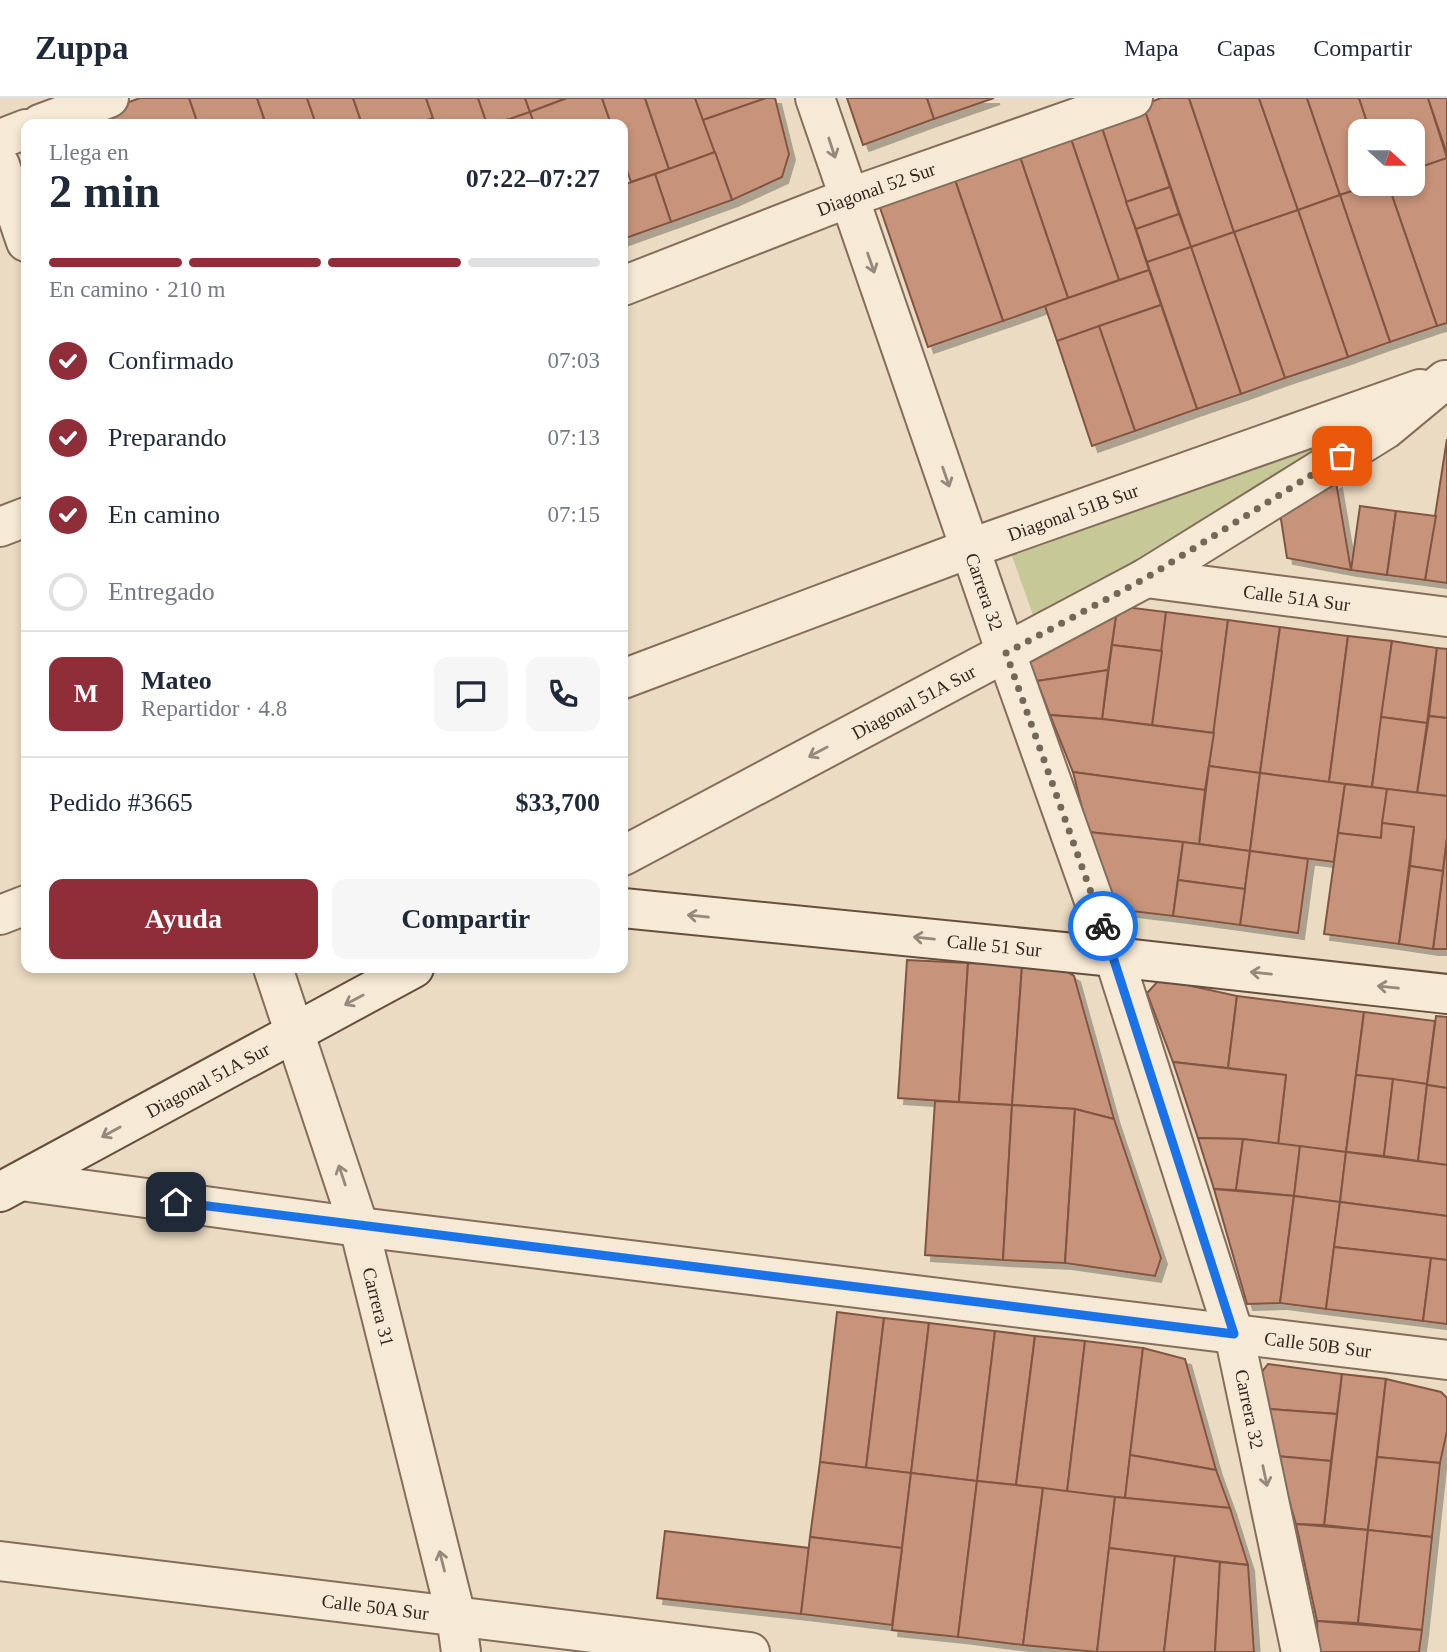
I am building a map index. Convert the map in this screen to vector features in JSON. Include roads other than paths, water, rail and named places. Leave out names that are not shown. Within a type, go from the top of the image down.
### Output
[{"type":"street","points":[[53,119],[109,98]]},
{"type":"street","name":"Carrera 32","points":[[815,98],[1114,957],[1234,1334],[1301,1652]]},
{"type":"street","name":"Diagonal 52 Sur","points":[[628,284],[849,198],[1133,98]]},
{"type":"street","points":[[0,139],[21,132]]},
{"type":"street","points":[[0,165],[21,227]]},
{"type":"street","name":"Diagonal 51B Sur","points":[[628,678],[971,548],[1446,380]]},
{"type":"street","name":"Diagonal 51A Sur","points":[[628,853],[1146,578],[1386,429],[1446,380]]},
{"type":"street","points":[[0,527],[21,519]]},
{"type":"street","name":"Calle 51A Sur","points":[[1146,578],[1447,617]]},
{"type":"street","points":[[0,915],[21,907]]},
{"type":"street","name":"Calle 51 Sur","points":[[628,908],[1114,957],[1447,994]]},
{"type":"street","name":"Carrera 31","points":[[275,973],[359,1227],[458,1634]]},
{"type":"street","name":"Diagonal 51A Sur","points":[[10,1186],[405,973]]},
{"type":"street","name":"Calle 50B Sur","points":[[10,1186],[1447,1360]]},
{"type":"street","name":"Calle 50A Sur","points":[[0,1561],[458,1634],[750,1652]]}]
